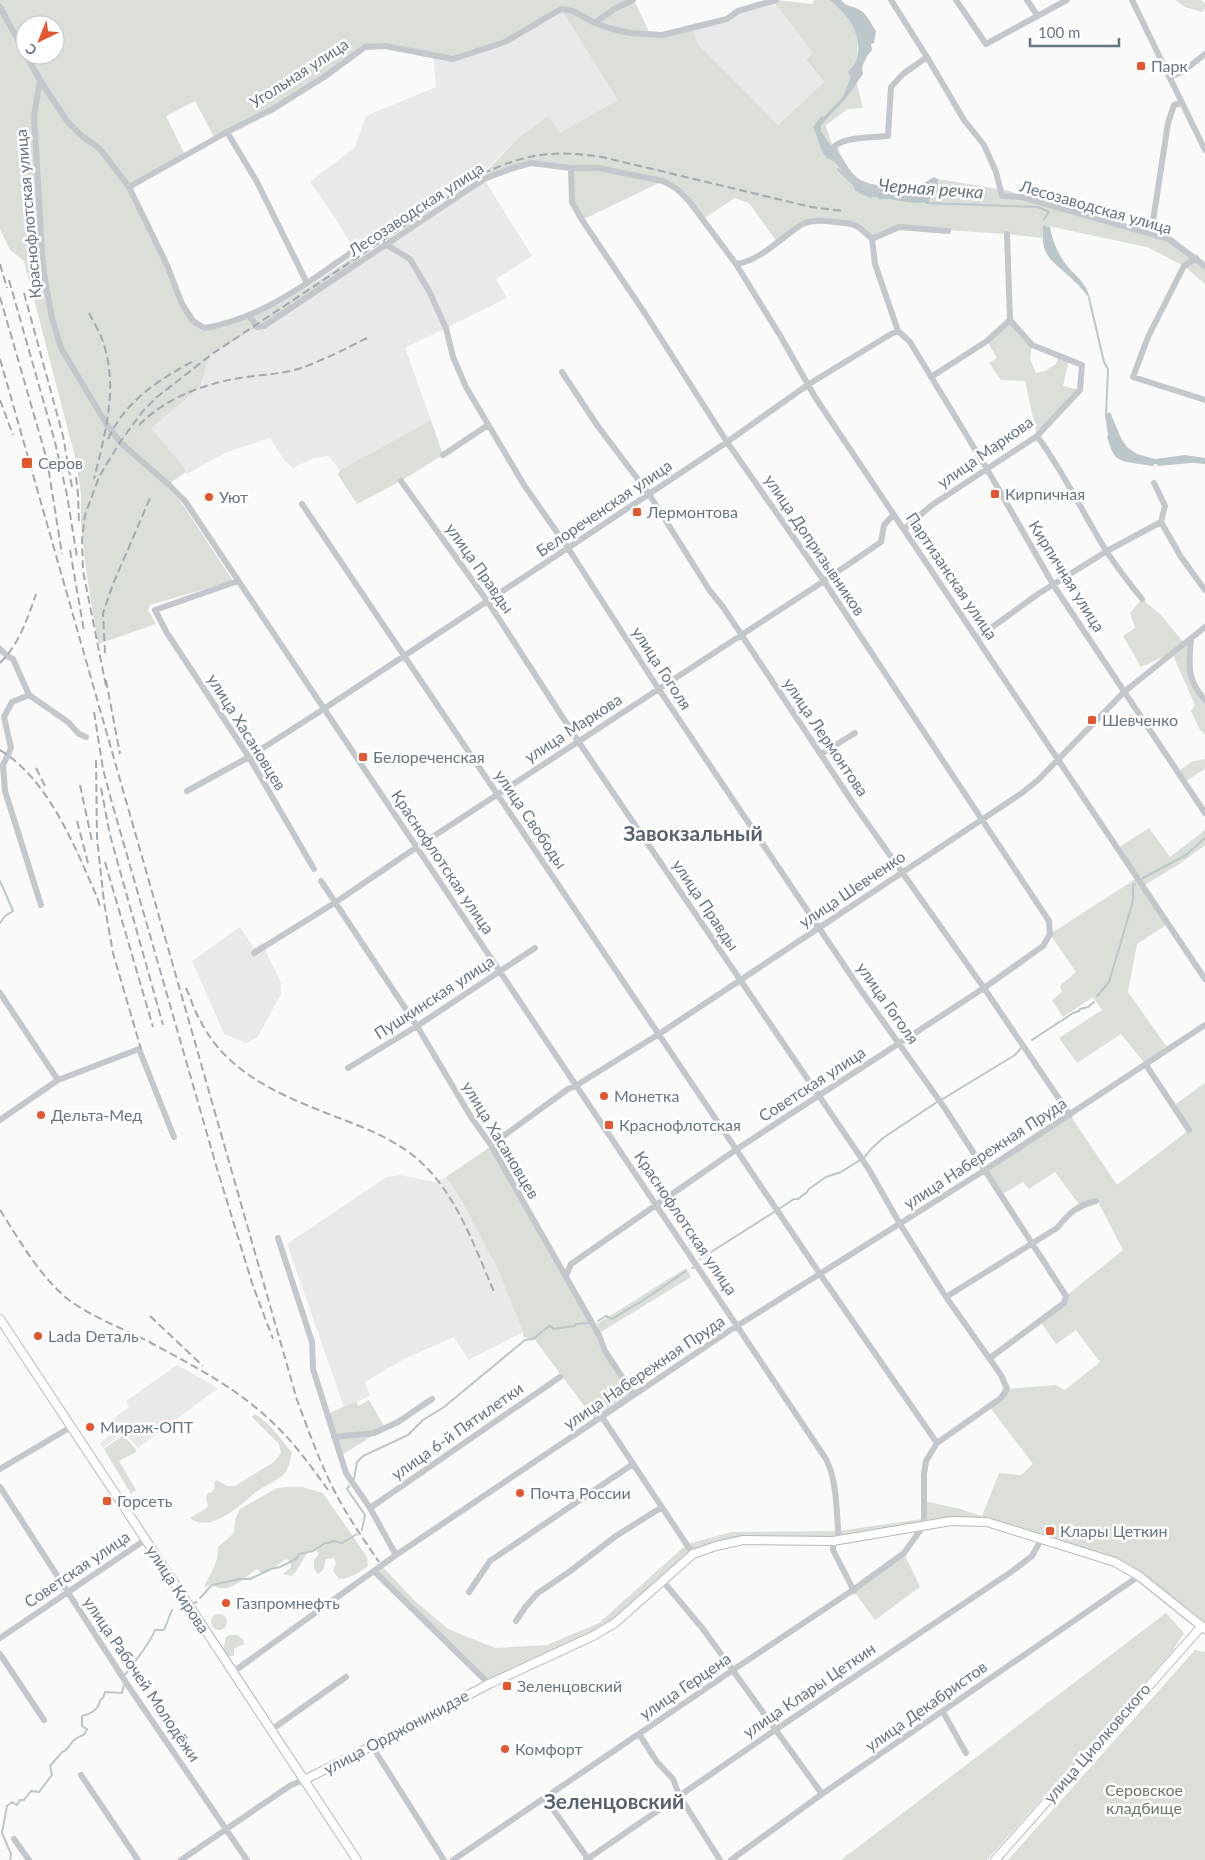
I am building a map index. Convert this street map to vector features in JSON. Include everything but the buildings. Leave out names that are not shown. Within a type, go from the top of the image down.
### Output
[{"type":"main road","name":"улица Кирова","points":[[0,1319],[357,1860]]},
{"type":"main road","name":"улица Орджоникидзе","points":[[304,1780],[489,1684],[593,1636],[615,1623],[693,1554],[716,1546],[743,1540],[836,1540],[951,1521],[987,1522],[1115,1562],[1139,1576],[1203,1628]]},
{"type":"main road","name":"улица Циолковского","points":[[995,1860],[1203,1628]]},
{"type":"street","points":[[595,23],[614,9],[633,0]]},
{"type":"street","points":[[891,0],[928,57],[903,74],[891,87],[888,136],[865,137],[838,143],[834,147],[845,168],[855,181],[893,191]]},
{"type":"street","points":[[956,0],[986,44],[1067,0]]},
{"type":"street","points":[[1027,0],[1037,15]]},
{"type":"street","points":[[1132,0],[1205,150]]},
{"type":"street","name":"Угольная улица","points":[[129,187],[226,132],[292,98],[365,47],[385,46],[452,59],[505,42],[561,9],[573,11],[612,30],[662,35],[727,19],[738,12],[773,1]]},
{"type":"street","points":[[0,7],[15,34]]},
{"type":"street","points":[[1170,77],[1184,71],[1205,54]]},
{"type":"street","name":"Лесозаводская улица","points":[[928,57],[964,120],[984,145],[996,172],[1002,196],[1022,197],[1169,239],[1205,266]]},
{"type":"street","points":[[32,65],[67,121],[82,136],[100,149],[129,187],[167,265],[182,304],[193,321],[204,328],[218,326],[249,314],[307,283],[356,247]]},
{"type":"street","name":"Краснофлотская улица","points":[[40,80],[34,116],[43,268],[52,318],[61,348],[107,425],[120,443],[185,501],[826,1459],[831,1470],[836,1540],[833,1550],[853,1591]]},
{"type":"street","points":[[1151,234],[1168,123],[1174,105],[1182,103]]},
{"type":"street","points":[[226,132],[256,182],[307,283]]},
{"type":"street","name":"Лесозаводская улица","points":[[249,314],[257,326],[264,326],[484,179],[510,168],[531,162],[571,168],[598,168],[663,181],[677,189]]},
{"type":"street","name":"улица Допризывников","points":[[571,168],[572,202],[582,220],[728,442],[824,581],[982,819],[1048,921],[1050,934]]},
{"type":"street","name":"Партизанская улица","points":[[677,189],[689,201],[736,264],[815,397],[1205,979]]},
{"type":"street","points":[[736,264],[746,263],[794,232],[802,224],[822,220],[857,224],[872,239],[899,228],[948,231]]},
{"type":"street","points":[[931,377],[987,341],[1010,320],[1007,234]]},
{"type":"street","name":"Кирпичная улица","points":[[872,239],[875,264],[898,331],[910,342],[987,469],[1054,586],[1205,813]]},
{"type":"street","name":"улица Гоголя","points":[[385,244],[410,259],[429,291],[446,328],[453,357],[466,387],[524,485],[568,548],[658,688],[860,988],[943,1105],[985,1170]]},
{"type":"street","points":[[1196,258],[1184,266],[1148,337],[1133,377],[1205,400]]},
{"type":"street","name":"улица Маркова","points":[[904,529],[932,505],[1036,436],[1080,390],[1082,365],[1032,346],[1010,320]]},
{"type":"street","name":"Белореченская улица","points":[[187,791],[249,757],[324,709],[728,442],[809,384],[898,331]]},
{"type":"street","name":"улица Лермонтова","points":[[562,372],[597,425],[649,494],[710,592],[723,607],[853,803],[984,988],[1070,1115]]},
{"type":"street","points":[[443,455],[488,425]]},
{"type":"street","points":[[1036,436],[1050,454],[1106,551],[1142,599]]},
{"type":"street","name":"улица Правды","points":[[401,481],[488,602],[578,741],[860,1156],[900,1224]]},
{"type":"street","points":[[1154,482],[1165,506],[1161,522],[1181,557],[1205,590]]},
{"type":"street","name":"улица Свободы","points":[[302,504],[820,1274]]},
{"type":"street","name":"улица Маркова","points":[[254,953],[336,902],[658,688],[742,636],[881,542],[884,525],[893,515]]},
{"type":"street","points":[[977,638],[1038,594],[1054,586],[1106,551],[1161,522]]},
{"type":"street","name":"улица Хасановцев","points":[[238,581],[155,610],[167,632],[249,757],[314,869]]},
{"type":"street","name":"улица Шевченко","points":[[491,1145],[568,1089],[659,1034],[1022,793],[1059,760],[1124,692],[1205,627]]},
{"type":"street","points":[[1191,639],[1189,670],[1192,682],[1205,700]]},
{"type":"street","points":[[0,649],[13,659],[29,694],[68,722],[79,734],[86,737]]},
{"type":"street","points":[[29,694],[12,702],[4,717],[11,748],[3,765],[5,791],[41,905]]},
{"type":"street","points":[[821,754],[855,733]]},
{"type":"street","name":"улица Хасановцев","points":[[322,881],[417,1026],[471,1117],[491,1145],[599,1334],[605,1351],[634,1395]]},
{"type":"street","name":"Советская улица","points":[[566,1276],[571,1264],[737,1149],[984,988],[1043,946],[1050,934]]},
{"type":"street","name":"Пушкинская улица","points":[[348,1068],[417,1026],[535,948]]},
{"type":"street","points":[[0,993],[58,1080]]},
{"type":"street","name":"улица Набережная Пруда","points":[[233,1672],[396,1556],[738,1325],[985,1170],[1205,1026]]},
{"type":"street","points":[[0,1120],[58,1080],[139,1049],[174,1137]]},
{"type":"street","points":[[1146,1066],[1189,1130]]},
{"type":"street","points":[[985,1170],[1066,1296],[1064,1303],[990,1358]]},
{"type":"street","points":[[946,1297],[1031,1244],[1038,1242],[1058,1228],[1066,1217],[1080,1206],[1096,1201]]},
{"type":"street","points":[[900,1224],[946,1297],[1002,1375],[1007,1389],[1001,1398],[937,1443],[926,1461],[924,1474],[924,1525]]},
{"type":"street","points":[[278,1238],[312,1342],[313,1369],[346,1473],[370,1508],[396,1556]]},
{"type":"street","points":[[820,1274],[937,1443]]},
{"type":"street","name":"улица 6-й Пятилетки","points":[[370,1508],[560,1377]]},
{"type":"street","points":[[334,1437],[374,1433],[398,1422],[432,1399]]},
{"type":"street","points":[[602,1417],[693,1554]]},
{"type":"street","points":[[0,1469],[71,1427]]},
{"type":"street","points":[[469,1592],[490,1561],[497,1555],[633,1464]]},
{"type":"street","name":"улица Рабочей Молодёжи","points":[[0,1487],[129,1687],[247,1860]]},
{"type":"street","points":[[516,1621],[538,1593],[616,1536],[662,1507]]},
{"type":"street","name":"улица Герцена","points":[[453,1860],[853,1591],[904,1553],[924,1525]]},
{"type":"street","name":"улица Клары Цеткин","points":[[588,1860],[679,1795],[1011,1572],[1032,1556],[1042,1538]]},
{"type":"street","name":"Советская улица","points":[[0,1638],[146,1540]]},
{"type":"street","name":"улица Орджоникидзе","points":[[375,1572],[489,1684]]},
{"type":"street","name":"улица Декабристов","points":[[731,1860],[822,1794],[1139,1576]]},
{"type":"street","points":[[662,1580],[703,1629],[822,1794]]},
{"type":"street","points":[[0,1654],[44,1720]]},
{"type":"street","points":[[271,1730],[346,1677]]},
{"type":"street","points":[[943,1712],[966,1753]]},
{"type":"street","points":[[639,1734],[657,1762],[673,1779],[679,1795],[720,1860]]},
{"type":"street","points":[[372,1746],[444,1860]]},
{"type":"street","points":[[81,1775],[138,1860]]},
{"type":"street","points":[[181,1860],[291,1785],[304,1780]]},
{"type":"street","points":[[545,1798],[588,1860]]},
{"type":"street","points":[[14,1839],[29,1860]]},
{"type":"shaded area","points":[[774,2],[813,53],[806,61],[824,82],[778,125],[698,44],[692,27],[727,19],[738,11]]},
{"type":"shaded area","points":[[561,9],[619,100],[560,133],[547,117],[518,138],[485,171],[357,255],[336,219],[310,182],[355,147],[366,116],[436,87],[433,56]]},
{"type":"shaded area","points":[[484,179],[532,256],[496,279],[507,298],[405,348],[431,420],[340,470],[328,456],[314,458],[293,468],[284,460],[270,438],[227,452],[187,474],[184,467],[150,428],[200,387],[210,355]]},
{"type":"shaded area","points":[[240,927],[254,948],[262,943],[281,983],[281,994],[257,1038],[246,1043],[224,1034],[192,961]]},
{"type":"shaded area","points":[[399,1175],[436,1182],[446,1177],[462,1201],[494,1260],[523,1332],[468,1360],[454,1337],[404,1359],[365,1382],[370,1396],[344,1407],[287,1244],[387,1177]]},
{"type":"shaded area","points":[[177,1365],[218,1388],[138,1448],[124,1432],[103,1448],[100,1443],[116,1431],[111,1421],[129,1407],[126,1401]]},
{"type":"green space","points":[[0,0],[634,0],[650,34],[692,27],[698,44],[778,125],[824,82],[806,60],[813,53],[774,2],[776,0],[813,4],[814,0],[830,0],[843,10],[858,36],[857,60],[848,72],[856,80],[863,108],[848,109],[826,125],[839,158],[849,174],[855,179],[874,187],[929,199],[939,185],[938,179],[1010,191],[1022,197],[1169,239],[1205,266],[1205,284],[1184,266],[1147,247],[1043,225],[1042,238],[899,227],[872,239],[857,224],[802,224],[777,242],[749,203],[735,198],[703,219],[689,201],[663,181],[582,220],[572,202],[571,168],[531,163],[484,179],[486,172],[518,138],[548,116],[560,133],[618,100],[561,9],[505,42],[453,59],[385,46],[365,47],[324,77],[215,139],[195,101],[166,116],[185,155],[129,187],[158,245],[183,310],[195,325],[203,331],[245,320],[284,302],[356,255],[360,261],[306,297],[210,355],[200,387],[151,428],[184,467],[186,472],[166,486],[181,502],[233,581],[150,605],[148,610],[156,624],[98,644],[86,570],[81,524],[81,493],[75,457],[24,261],[10,250],[0,229]]},
{"type":"green space","points":[[1175,0],[1201,0],[1205,4],[1205,8],[1202,12],[1185,7]]},
{"type":"green space","points":[[1010,320],[1032,345],[1030,359],[1036,373],[1045,371],[1056,364],[1059,355],[1069,359],[1063,386],[1080,390],[1037,436],[1025,381],[1001,380],[989,363],[997,358],[987,341]]},
{"type":"green space","points":[[431,420],[443,455],[401,481],[357,504],[338,475],[340,470]]},
{"type":"green space","points":[[1142,599],[1161,615],[1184,643],[1191,639],[1189,670],[1205,700],[1205,734],[1200,730],[1191,711],[1195,705],[1172,653],[1141,667],[1123,636],[1135,628],[1130,613]]},
{"type":"green space","points":[[1205,759],[1205,769],[1184,782],[1178,772],[1191,762]]},
{"type":"green space","points":[[1149,828],[1170,857],[1205,830],[1205,845],[1181,863],[1143,886],[1168,924],[1137,944],[1128,992],[1169,1050],[1146,1065],[1121,1034],[1077,1063],[1059,1038],[1102,1010],[1093,997],[1063,1017],[1052,1000],[1062,992],[1060,986],[1076,972],[1050,934],[1137,878],[1118,848]]},
{"type":"green space","points":[[1205,1083],[1205,1629],[1115,1562],[1042,1538],[966,1521],[839,1540],[743,1540],[693,1554],[615,1623],[489,1684],[375,1572],[382,1566],[414,1600],[448,1629],[495,1648],[547,1645],[599,1623],[687,1544],[732,1532],[838,1531],[922,1519],[924,1501],[982,1516],[999,1473],[1021,1475],[1033,1464],[989,1406],[1007,1389],[1055,1385],[1065,1390],[1100,1362],[1076,1330],[1056,1344],[1040,1321],[1063,1303],[1066,1296],[1123,1250],[1097,1200],[1080,1206],[1055,1172],[1029,1189],[1023,1182],[999,1196],[985,1170],[1070,1115],[1117,1185],[1189,1130],[1173,1106]]},
{"type":"green space","points":[[490,1147],[632,1394],[594,1419],[535,1340],[523,1337],[523,1332],[494,1260],[462,1201],[446,1177]]},
{"type":"green space","points":[[686,1268],[691,1277],[601,1332],[597,1324]]},
{"type":"green space","points":[[369,1400],[385,1428],[340,1456],[327,1414],[357,1401],[358,1406]]},
{"type":"green space","points":[[255,1414],[271,1427],[292,1453],[286,1472],[225,1516],[207,1523],[198,1522],[190,1518],[208,1507],[206,1498],[208,1493],[212,1492],[215,1488],[214,1482],[217,1480],[227,1486],[235,1486],[274,1462],[281,1453],[279,1444],[252,1417]]},
{"type":"green space","points":[[123,1435],[135,1448],[136,1452],[119,1461],[136,1490],[131,1494],[104,1449]]},
{"type":"green space","points":[[302,1487],[323,1493],[367,1557],[368,1566],[355,1575],[339,1579],[333,1571],[336,1563],[334,1558],[326,1559],[323,1570],[318,1574],[314,1569],[314,1560],[319,1554],[316,1550],[309,1551],[292,1576],[283,1574],[291,1567],[290,1561],[286,1559],[269,1571],[261,1573],[257,1569],[230,1587],[218,1588],[212,1585],[204,1587],[215,1563],[218,1547],[234,1533],[235,1520],[240,1509],[277,1488]]},
{"type":"green space","points":[[904,1553],[920,1587],[875,1620],[853,1590]]},
{"type":"green space","points":[[1166,1613],[1184,1633],[1172,1652],[987,1860],[841,1860]]},
{"type":"green space","points":[[219,1614],[225,1616],[227,1622],[225,1628],[219,1630],[213,1628],[211,1622],[213,1616]]},
{"type":"green space","points":[[237,1635],[243,1639],[244,1645],[234,1649],[234,1656],[228,1656],[223,1650],[226,1637]]},
{"type":"green space","name":"Серовское кладбище","points":[[1195,1650],[1205,1652],[1205,1860],[1008,1860]]},
{"type":"water","points":[[830,0],[841,0],[843,3],[861,11],[876,31],[874,43],[871,44],[872,50],[862,67],[863,74],[846,98],[821,125],[821,131],[853,180],[872,190],[901,197],[934,177],[938,179],[938,190],[930,197],[929,202],[905,202],[860,193],[855,190],[852,182],[833,159],[828,159],[823,153],[814,127],[843,97],[851,77],[848,72],[856,60],[858,49],[856,33],[848,18]]},
{"type":"water","points":[[1043,225],[1050,227],[1052,238],[1059,253],[1068,267],[1084,285],[1090,299],[1054,263],[1046,252]]},
{"type":"water","points":[[1110,412],[1121,438],[1127,447],[1137,454],[1155,459],[1185,455],[1205,458],[1205,463],[1144,464],[1122,460],[1115,456],[1107,437],[1105,415]]},
{"type":"waterway","name":"Черная речка","points":[[822,117],[814,127],[823,151],[834,160]]},
{"type":"waterway","name":"Черная речка","points":[[838,169],[854,185],[856,190]]},
{"type":"waterway","name":"Черная речка","points":[[860,192],[871,197]]},
{"type":"waterway","name":"Черная речка","points":[[879,198],[889,198]]},
{"type":"waterway","name":"Черная речка","points":[[926,203],[1038,207],[1049,212],[1044,219]]},
{"type":"waterway","points":[[1089,298],[1104,362],[1108,369],[1106,415]]},
{"type":"waterway","points":[[1133,462],[1153,465]]},
{"type":"waterway","points":[[1158,465],[1190,462]]},
{"type":"waterway","points":[[1195,462],[1205,463]]},
{"type":"waterway","points":[[1143,878],[1186,855],[1205,838]]},
{"type":"waterway","points":[[0,881],[13,911],[5,916],[0,923]]},
{"type":"waterway","points":[[1097,996],[1109,982],[1133,901],[1133,885],[1135,884]]},
{"type":"waterway","points":[[1032,1040],[1073,1013],[1088,1007],[1094,1002]]},
{"type":"waterway","points":[[941,1100],[1015,1055],[1021,1048]]},
{"type":"waterway","points":[[864,1158],[883,1138],[937,1102]]},
{"type":"waterway","points":[[700,1259],[794,1199],[798,1199],[826,1177],[841,1172],[860,1160]]},
{"type":"waterway","points":[[598,1321],[606,1316],[612,1319],[686,1271]]},
{"type":"waterway","points":[[354,1479],[357,1462],[363,1456],[408,1435],[423,1420],[444,1407],[525,1340],[533,1339],[549,1326],[553,1329],[589,1323]]},
{"type":"waterway","points":[[349,1486],[347,1489],[365,1515],[362,1530]]},
{"type":"waterway","points":[[200,1598],[212,1585],[240,1579],[250,1579],[280,1567],[296,1559],[299,1554],[313,1551],[325,1543],[333,1541],[342,1543],[357,1534]]},
{"type":"waterway","points":[[179,1608],[183,1607]]},
{"type":"waterway","points":[[124,1676],[145,1648],[155,1630],[164,1630],[172,1610]]},
{"type":"waterway","points":[[10,1860],[11,1854],[2,1833],[7,1806],[12,1802],[17,1805],[31,1791],[39,1792],[52,1775],[50,1766],[76,1738],[86,1732],[87,1729],[82,1726],[82,1716],[96,1709],[105,1692],[122,1693],[124,1685]]},
{"type":"railway","points":[[106,686],[83,571],[82,540],[85,515],[99,477],[120,442],[143,411],[157,397],[212,354],[486,172],[529,157],[556,154],[585,155],[602,157],[811,207],[844,211]]},
{"type":"railway","points":[[0,264],[7,288]]},
{"type":"railway","points":[[9,280],[55,442],[67,495],[77,557]]},
{"type":"railway","points":[[24,293],[63,436],[72,487]]},
{"type":"railway","points":[[0,297],[47,460],[62,554]]},
{"type":"railway","points":[[89,313],[103,341],[110,379],[106,429],[94,479]]},
{"type":"railway","points":[[139,425],[171,401],[208,385],[298,369],[325,359],[367,338]]},
{"type":"railway","points":[[0,359],[297,1400],[337,1496],[379,1562]]},
{"type":"railway","points":[[108,439],[124,413],[145,392],[195,360]]},
{"type":"railway","points":[[0,400],[13,435]]},
{"type":"railway","points":[[76,477],[79,524]]},
{"type":"railway","points":[[105,653],[103,613],[113,584],[151,496]]},
{"type":"railway","points":[[70,550],[84,631]]},
{"type":"railway","points":[[0,663],[17,640],[36,594]]},
{"type":"railway","points":[[106,680],[120,754]]},
{"type":"railway","points":[[94,712],[103,769],[112,803],[218,1172],[253,1286],[273,1339]]},
{"type":"railway","points":[[0,750],[33,779],[59,816],[70,836],[100,907]]},
{"type":"railway","points":[[96,760],[97,838],[104,902],[113,953],[141,1049]]},
{"type":"railway","points":[[36,768],[46,788]]},
{"type":"railway","points":[[80,785],[92,841]]},
{"type":"railway","points":[[101,788],[110,835],[163,1025]]},
{"type":"railway","points":[[77,821],[88,863]]},
{"type":"railway","points":[[105,862],[153,1027]]},
{"type":"railway","points":[[186,988],[198,1016],[212,1039],[226,1056],[242,1070],[259,1082],[298,1102],[384,1137],[402,1147],[426,1167],[451,1199],[470,1236],[495,1294]]},
{"type":"railway","points":[[0,1210],[40,1270],[69,1300],[214,1378],[257,1408],[286,1436],[328,1490]]},
{"type":"railway","points":[[150,1316],[203,1366]]},
{"type":"place","name":"Парк","points":[[1141,66]]},
{"type":"place","name":"Серов","points":[[27,463]]},
{"type":"place","name":"Кирпичная","points":[[995,494]]},
{"type":"place","name":"Уют","points":[[209,497]]},
{"type":"place","name":"Лермонтова","points":[[637,512]]},
{"type":"place","name":"Шевченко","points":[[1092,720]]},
{"type":"place","name":"Белореченская","points":[[363,757]]},
{"type":"place","name":"Монетка","points":[[604,1096]]},
{"type":"place","name":"Дельта-Мед","points":[[41,1115]]},
{"type":"place","name":"Краснофлотская","points":[[609,1125]]},
{"type":"place","name":"Lada Dеталь","points":[[38,1336]]},
{"type":"place","name":"Мираж-ОПТ","points":[[90,1427]]},
{"type":"place","name":"Почта России","points":[[520,1493]]},
{"type":"place","name":"Горсеть","points":[[107,1501]]},
{"type":"place","name":"Клары Цеткин","points":[[1050,1531]]},
{"type":"place","name":"Газпромнефть","points":[[226,1603]]},
{"type":"place","name":"Зеленцовский","points":[[507,1686]]},
{"type":"place","name":"Комфорт","points":[[505,1749]]},
{"type":"district","name":"Завокзальный","points":[[693,834]]},
{"type":"district","name":"Зеленцовский","points":[[614,1802]]}]
